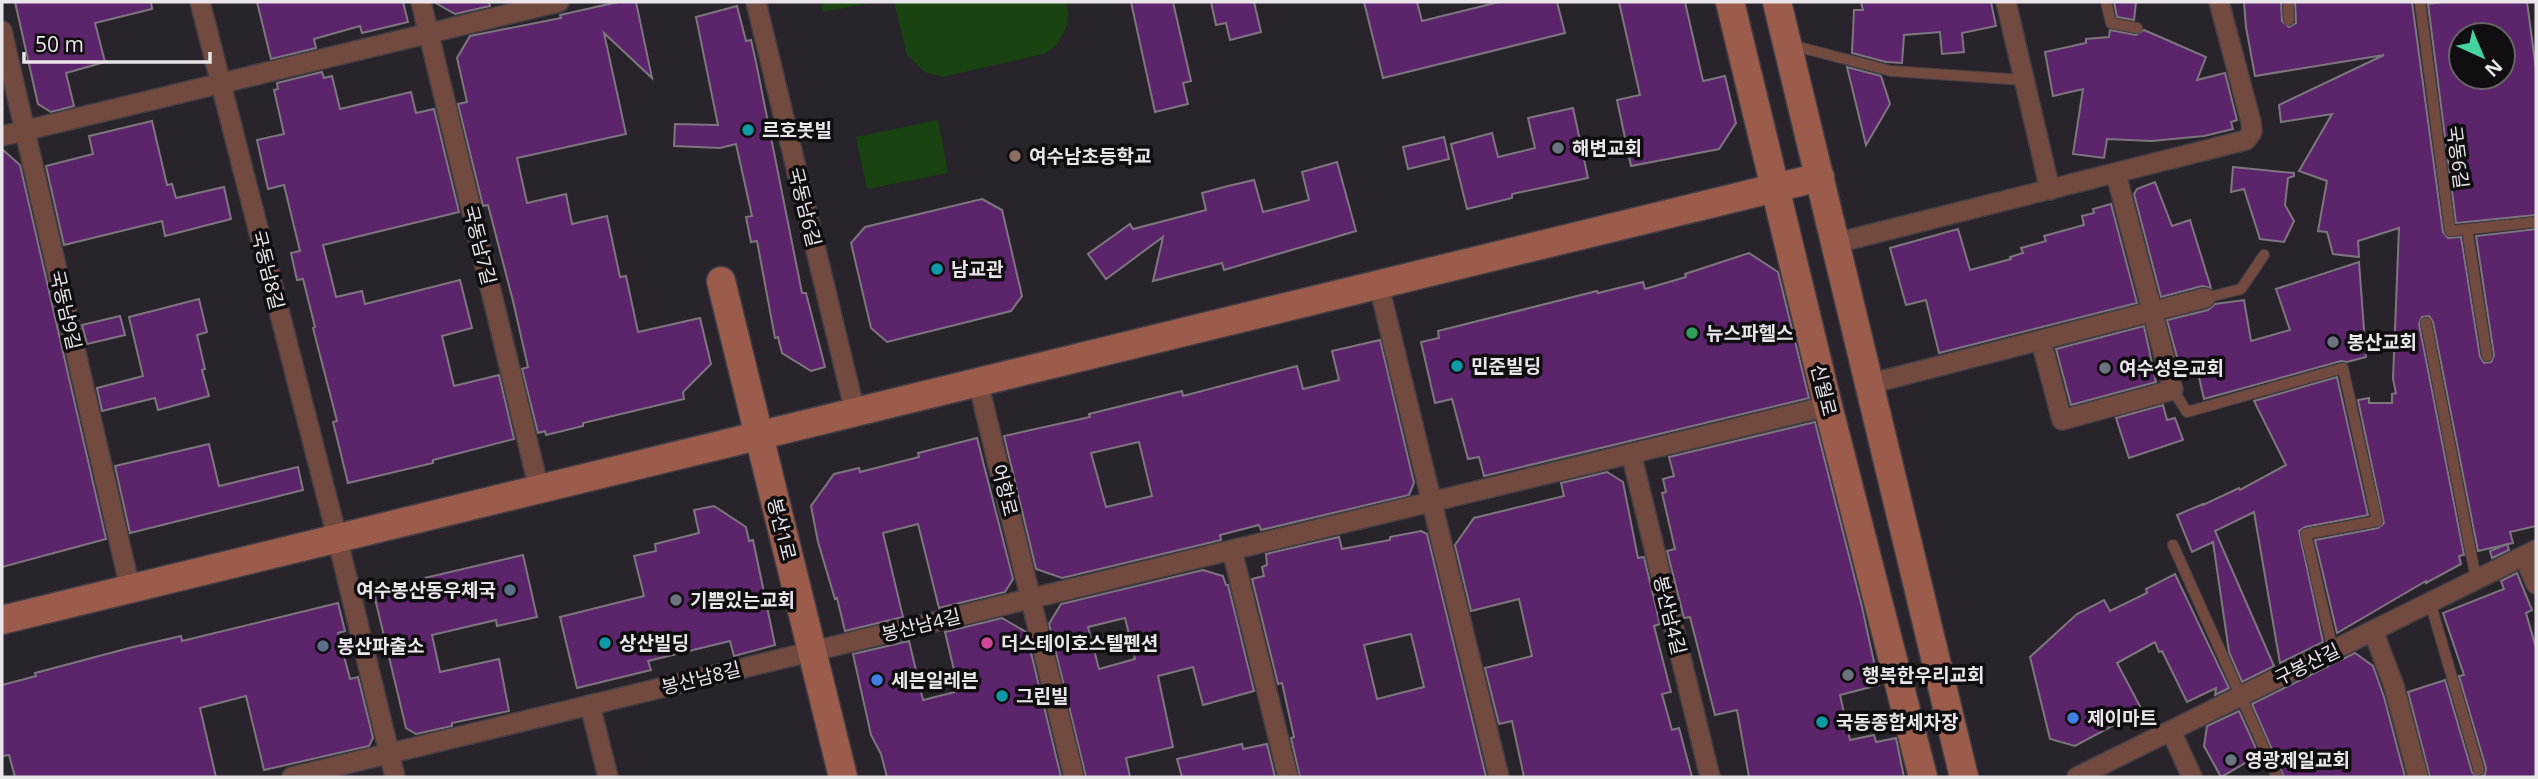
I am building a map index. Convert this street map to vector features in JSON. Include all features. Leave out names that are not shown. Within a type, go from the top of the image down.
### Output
[{"type":"street","name":"국동남8길","points":[[201,2],[337,537],[389,754]]},
{"type":"street","name":"국동남7길","points":[[421,2],[539,489]]},
{"type":"street","points":[[2,136],[429,34],[517,7],[559,2]]},
{"type":"street","name":"국동남6길","points":[[756,2],[855,412]]},
{"type":"street","name":"신월로","points":[[1730,2],[1828,406],[1923,777]]},
{"type":"street","points":[[1777,2],[1964,777]]},
{"type":"street","points":[[2006,2],[2050,190]]},
{"type":"street","points":[[1836,243],[2243,142],[2251,136],[2251,122],[2219,2]]},
{"type":"street","name":"국동남9길","points":[[2,31],[130,589]]},
{"type":"street","points":[[2041,341],[2062,420],[2173,390],[2116,174]]},
{"type":"street","points":[[2,620],[1820,177]]},
{"type":"street","name":"봉산1로","points":[[721,281],[843,777]]},
{"type":"street","points":[[1379,286],[1499,777]]},
{"type":"street","points":[[1869,384],[2205,298]]},
{"type":"street","name":"어항로","points":[[978,382],[1031,599]]},
{"type":"street","name":"봉산남4길","points":[[812,652],[1828,406]]},
{"type":"street","name":"봉산남4길","points":[[1632,453],[1710,777]]},
{"type":"street","points":[[1232,550],[1288,777]]},
{"type":"street","points":[[2530,553],[2536,584]]},
{"type":"street","name":"구봉산길","points":[[2077,777],[2530,553]]},
{"type":"street","points":[[1031,599],[1074,777]]},
{"type":"street","points":[[2373,631],[2394,686],[2418,777]]},
{"type":"street","name":"봉산남8길","points":[[292,777],[812,652]]},
{"type":"street","points":[[590,705],[608,777]]},
{"type":"street","points":[[2171,731],[2192,777]]},
{"type":"street","points":[[389,754],[395,777]]},
{"type":"lane","points":[[2106,2],[2111,23],[2137,28]]},
{"type":"lane","points":[[2288,2],[2289,20]]},
{"type":"lane","name":"국동6길","points":[[2420,2],[2450,231],[2467,229]]},
{"type":"lane","points":[[1787,44],[1891,71],[2024,80]]},
{"type":"lane","points":[[2487,356],[2467,229],[2536,222]]},
{"type":"lane","points":[[2205,298],[2241,289],[2264,255]]},
{"type":"lane","points":[[2426,323],[2476,579]]},
{"type":"lane","points":[[2173,390],[2187,412],[2343,368],[2377,521],[2306,534],[2333,651]]},
{"type":"lane","points":[[2173,545],[2277,777]]},
{"type":"lane","points":[[2430,602],[2479,770]]},
{"type":"green space","points":[[821,2],[870,2],[870,3],[823,12]]},
{"type":"green space","points":[[894,2],[1066,2],[1069,14],[1059,42],[1043,54],[942,77],[925,72],[907,55]]},
{"type":"green space","points":[[938,120],[948,173],[867,189],[856,137]]},
{"type":"building","points":[[15,2],[151,2],[152,9],[95,23],[105,62],[66,73],[74,106],[51,112],[38,104]]},
{"type":"building","points":[[257,2],[403,2],[408,22],[362,33],[360,26],[314,39],[316,48],[271,59]]},
{"type":"building","points":[[434,2],[489,2],[490,6],[455,14]]},
{"type":"building","points":[[618,2],[636,2],[652,78],[604,33],[626,134],[517,158],[527,203],[566,194],[572,224],[607,216],[620,277],[626,276],[638,332],[700,318],[711,364],[683,392],[684,399],[583,423],[583,426],[546,435],[545,431],[538,433],[522,369],[528,367],[513,301],[488,205],[483,206],[458,104],[467,102],[457,58],[470,36],[561,18],[560,15]]},
{"type":"building","name":"여수남초등학교","points":[[1131,2],[1173,2],[1191,81],[1183,83],[1188,104],[1155,112]]},
{"type":"building","points":[[1211,2],[1254,2],[1261,32],[1230,40],[1226,23],[1216,25]]},
{"type":"building","points":[[1364,2],[1417,2],[1422,21],[1499,2],[1557,2],[1565,33],[1383,78]]},
{"type":"building","points":[[1619,2],[1685,2],[1703,81],[1725,76],[1736,123],[1719,149],[1631,166],[1617,100],[1640,95]]},
{"type":"building","points":[[1861,2],[1991,2],[1996,26],[1962,33],[1964,52],[1942,54],[1940,32],[1904,35],[1902,63],[1886,62],[1852,53],[1854,10],[1863,10]]},
{"type":"building","points":[[2114,2],[2136,2],[2134,20],[2117,17]]},
{"type":"building","points":[[2244,2],[2281,2],[2282,21],[2289,27],[2296,23],[2295,2],[2412,2],[2443,232],[2448,238],[2461,237],[2480,357],[2484,363],[2491,362],[2494,355],[2476,236],[2536,229],[2536,526],[2510,532],[2513,543],[2478,551],[2433,322],[2429,316],[2422,317],[2419,324],[2464,555],[2459,556],[2461,564],[2426,581],[2337,633],[2315,540],[2378,528],[2384,523],[2358,400],[2369,398],[2369,403],[2392,403],[2392,394],[2396,393],[2393,379],[2399,228],[2358,241],[2359,257],[2333,254],[2327,232],[2318,231],[2327,181],[2299,171],[2332,114],[2281,122],[2279,105],[2384,55],[2255,76]]},
{"type":"building","points":[[2527,2],[2536,69],[2536,215],[2456,223],[2428,4]]},
{"type":"building","points":[[737,6],[746,41],[751,40],[802,293],[806,293],[825,367],[811,371],[782,353],[778,337],[775,338],[757,241],[751,242],[746,217],[752,216],[736,144],[720,148],[674,146],[675,124],[718,125],[696,17]]},
{"type":"building","points":[[2110,30],[2136,35],[2144,30],[2206,57],[2197,80],[2225,73],[2237,120],[2231,122],[2233,129],[2204,136],[2152,141],[2107,139],[2104,158],[2073,154],[2083,89],[2053,96],[2045,52],[2086,43],[2086,39],[2109,37]]},
{"type":"building","points":[[1847,67],[1881,76],[1890,104],[1866,145]]},
{"type":"building","points":[[322,72],[324,78],[332,76],[340,109],[411,92],[416,113],[434,109],[459,212],[323,245],[336,297],[362,291],[365,304],[460,280],[472,328],[442,336],[454,386],[499,375],[514,439],[433,460],[433,463],[348,483],[333,422],[337,421],[313,328],[315,327],[303,279],[297,280],[291,253],[300,251],[284,185],[268,189],[257,140],[284,134],[274,90],[278,89],[277,83]]},
{"type":"building","points":[[1573,108],[1588,178],[1512,194],[1512,198],[1467,209],[1451,144],[1492,133],[1498,157],[1535,148],[1528,118]]},
{"type":"building","points":[[152,121],[167,185],[172,184],[176,198],[224,187],[231,219],[165,236],[162,221],[64,245],[46,166],[93,154],[89,136]]},
{"type":"building","points":[[1444,137],[1449,159],[1408,169],[1403,147]]},
{"type":"building","points":[[2,149],[20,165],[106,539],[2,567]]},
{"type":"building","points":[[1337,162],[1356,231],[1224,270],[1222,263],[1153,281],[1163,237],[1106,279],[1088,254],[1130,224],[1133,229],[1206,210],[1202,193],[1228,186],[1254,180],[1263,212],[1309,200],[1302,172]]},
{"type":"building","points":[[2233,167],[2294,173],[2294,176],[2288,178],[2285,205],[2294,221],[2284,242],[2260,239],[2244,189],[2231,192]]},
{"type":"building","points":[[2155,182],[2172,226],[2190,220],[2211,288],[2202,286],[2161,297],[2134,194],[2137,189]]},
{"type":"building","name":"남교관","points":[[982,199],[1002,210],[1022,296],[1011,311],[887,342],[871,328],[851,243],[865,227]]},
{"type":"building","points":[[2111,204],[2137,303],[1939,353],[1926,300],[1906,305],[1890,248],[1958,229],[1970,270],[2011,259],[2010,257],[2023,253],[2021,248],[2046,241],[2044,236],[2084,225],[2082,216],[2094,213],[2093,209]]},
{"type":"building","points":[[1749,253],[1778,272],[1809,398],[1484,476],[1479,457],[1468,459],[1452,399],[1435,403],[1421,342],[1439,338],[1438,331],[1597,291],[1598,293],[1643,282],[1645,289]]},
{"type":"building","points":[[2359,262],[2366,357],[2341,361],[2204,399],[2196,364],[2180,368],[2167,320],[2208,310],[2215,304],[2244,300],[2251,341],[2290,330],[2276,289]]},
{"type":"building","points":[[199,299],[207,332],[197,335],[209,396],[158,410],[155,398],[102,411],[97,388],[143,376],[129,317]]},
{"type":"building","points":[[120,316],[125,335],[87,344],[82,325]]},
{"type":"building","name":"여수성은교회","points":[[2144,326],[2156,382],[2071,405],[2056,349]]},
{"type":"building","points":[[1380,340],[1414,483],[1409,495],[1261,530],[1259,525],[1220,535],[1221,540],[1062,578],[1036,569],[1004,436],[1090,417],[1089,414],[1182,391],[1183,396],[1297,366],[1303,389],[1339,380],[1332,351]],"holes":[[[1139,442],[1152,496],[1106,507],[1091,453]]]},
{"type":"building","points":[[2337,377],[2368,515],[2305,527],[2299,531],[2323,642],[2280,663],[2254,512],[2215,531],[2274,666],[2242,682],[2229,652],[2213,542],[2192,552],[2177,515],[2239,488],[2240,490],[2286,465],[2254,401]]},
{"type":"building","points":[[2163,405],[2167,420],[2175,418],[2183,440],[2129,458],[2116,418]]},
{"type":"building","points":[[1815,422],[1879,685],[1840,695],[1850,740],[1874,735],[1876,742],[1896,738],[1904,777],[1749,777],[1737,710],[1715,715],[1690,617],[1684,618],[1667,551],[1675,549],[1662,493],[1666,492],[1663,479],[1674,476],[1669,457]]},
{"type":"building","points":[[977,438],[1013,579],[1005,592],[939,608],[918,524],[883,533],[903,617],[845,631],[818,542],[811,506],[834,474],[859,468],[860,472]]},
{"type":"building","points":[[209,444],[219,486],[298,467],[303,490],[130,533],[115,466]]},
{"type":"building","points":[[1607,472],[1623,482],[1638,558],[1644,557],[1660,624],[1654,626],[1671,692],[1662,694],[1672,730],[1679,728],[1692,777],[1524,777],[1512,721],[1499,724],[1485,668],[1532,656],[1519,599],[1471,611],[1455,545],[1474,518],[1564,496],[1561,483]]},
{"type":"building","points":[[714,506],[746,527],[749,541],[753,540],[775,645],[734,656],[730,641],[648,661],[651,670],[577,688],[560,617],[644,596],[634,556],[656,551],[655,544],[699,533],[694,510]]},
{"type":"building","points":[[1421,531],[1427,534],[1486,777],[1300,777],[1282,683],[1278,684],[1252,579],[1264,576],[1262,567],[1267,565],[1266,554],[1339,537],[1342,549],[1390,540],[1390,537]],"holes":[[[1411,634],[1424,687],[1377,699],[1364,645]]]},
{"type":"building","points":[[2507,544],[2509,550],[2492,558],[2490,551]]},
{"type":"building","points":[[523,555],[537,617],[497,626],[496,620],[432,635],[440,672],[499,659],[509,711],[416,734],[406,728],[373,590]]},
{"type":"building","points":[[1203,570],[1223,576],[1228,585],[1254,691],[1203,705],[1193,667],[1158,676],[1173,747],[1126,758],[1130,777],[1086,777],[1049,624],[1061,604]],"holes":[[[1125,618],[1135,659],[1099,669],[1088,627]]]},
{"type":"building","points":[[2517,573],[2532,610],[2526,613],[2536,648],[2536,777],[2480,777],[2485,775],[2486,768],[2459,676],[2464,675],[2443,613],[2504,589],[2501,581]]},
{"type":"building","points":[[2175,574],[2229,688],[2215,695],[2216,688],[2187,702],[2155,642],[2117,663],[2142,710],[2075,746],[2050,739],[2030,657],[2077,614],[2104,600],[2110,611],[2147,593],[2146,589]]},
{"type":"building","points":[[338,603],[345,631],[338,633],[350,679],[358,677],[373,738],[369,746],[264,770],[246,696],[200,708],[216,777],[15,777],[9,755],[2,756],[2,685],[36,676],[35,673],[133,647],[181,636],[182,641]]},
{"type":"building","points":[[1002,618],[1026,632],[1061,777],[887,777],[881,754],[871,735],[853,654],[909,641],[923,700],[959,691],[945,632]]},
{"type":"building","points":[[2355,653],[2373,666],[2405,777],[2284,777],[2252,704]]},
{"type":"building","points":[[2445,680],[2472,772],[2478,777],[2430,777],[2408,692]]},
{"type":"building","points":[[2239,711],[2259,755],[2221,777],[2204,746],[2207,726]]},
{"type":"building","points":[[1242,744],[1243,749],[1267,744],[1275,777],[1182,777],[1177,759]]},
{"type":"place","name":"르호봇빌","points":[[748,130]]},
{"type":"place","name":"해변교회","points":[[1558,148]]},
{"type":"place","name":"여수남초등학교","points":[[1015,156]]},
{"type":"place","name":"남교관","points":[[937,269]]},
{"type":"place","name":"뉴스파헬스","points":[[1692,333]]},
{"type":"place","name":"봉산교회","points":[[2333,342]]},
{"type":"place","name":"민준빌딩","points":[[1457,366]]},
{"type":"place","name":"여수성은교회","points":[[2105,368]]},
{"type":"place","name":"여수봉산동우체국","points":[[510,590]]},
{"type":"place","name":"기쁨있는교회","points":[[676,600]]},
{"type":"place","name":"상산빌딩","points":[[605,643]]},
{"type":"place","name":"더스테이호스텔펜션","points":[[987,643]]},
{"type":"place","name":"봉산파출소","points":[[323,646]]},
{"type":"place","name":"행복한우리교회","points":[[1848,675]]},
{"type":"place","name":"세븐일레븐","points":[[877,680]]},
{"type":"place","name":"그린빌","points":[[1002,696]]},
{"type":"place","name":"제이마트","points":[[2073,718]]},
{"type":"place","name":"국동종합세차장","points":[[1822,722]]},
{"type":"place","name":"영광제일교회","points":[[2231,760]]}]
